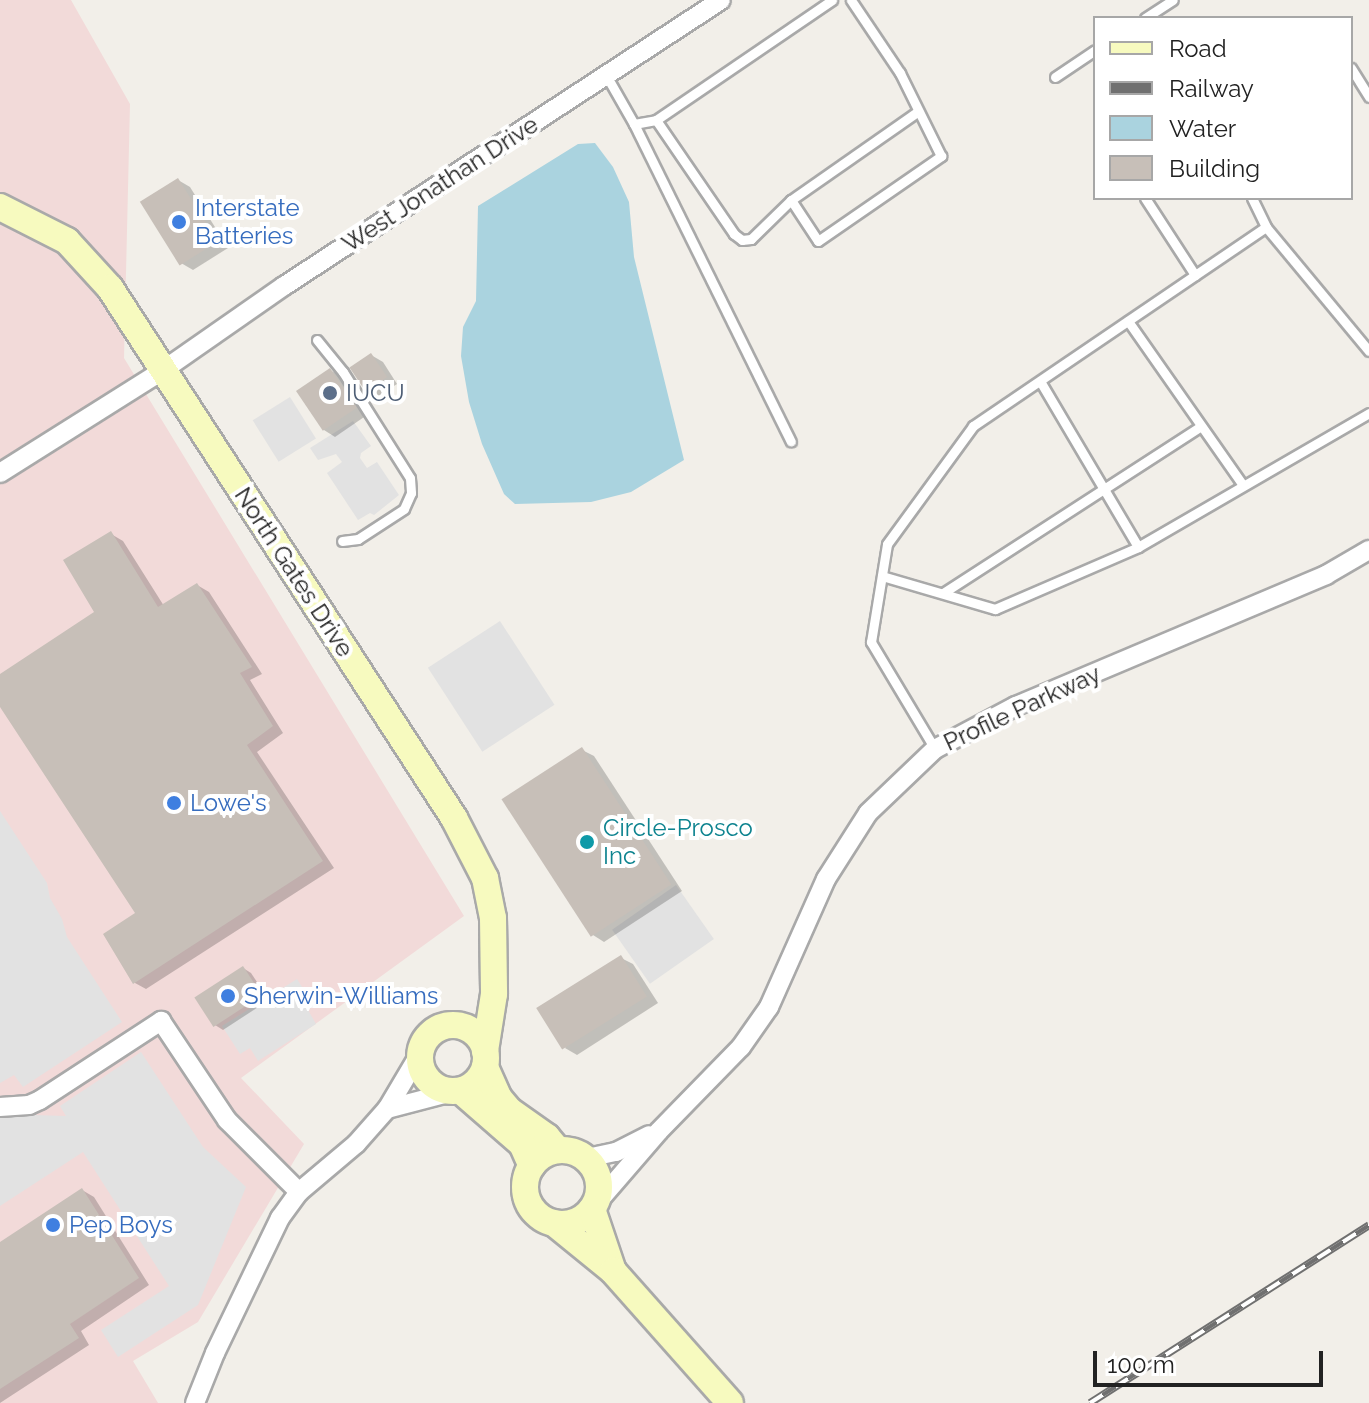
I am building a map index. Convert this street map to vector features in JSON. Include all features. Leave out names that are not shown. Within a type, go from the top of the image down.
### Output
[{"type":"street","name":"West Jonathan Drive","points":[[0,473],[162,371],[284,286],[721,0]]},
{"type":"street","name":"North Gates Drive","points":[[0,207],[67,241],[110,288],[472,850],[485,878],[492,909],[494,994],[485,1059]]},
{"type":"street","name":"Profile Parkway","points":[[594,1206],[659,1131],[741,1047],[769,1007],[826,879],[868,813],[935,749],[1016,706],[1326,575],[1369,550]]},
{"type":"street","points":[[452,1025],[494,994]]},
{"type":"street","points":[[0,1107],[29,1105],[40,1100],[161,1021],[227,1120],[299,1192]]},
{"type":"street","points":[[195,1403],[209,1364],[280,1218],[299,1192],[356,1144],[387,1109],[419,1055],[426,1037],[442,1026],[452,1025],[477,1035],[499,1098],[510,1111],[547,1137],[558,1150]]},
{"type":"street","points":[[419,1055],[424,1076],[441,1090],[457,1091],[522,1144],[532,1166]]},
{"type":"street","points":[[387,1109],[457,1091],[476,1082],[485,1059]]},
{"type":"street","name":"Profile Parkway","points":[[587,1158],[616,1152],[659,1131]]},
{"type":"street","points":[[613,1271],[594,1206],[599,1179],[587,1158],[576,1152],[558,1150],[540,1157],[527,1176],[528,1200],[534,1211],[554,1223],[613,1271],[730,1403]]},
{"type":"street","points":[[554,1223],[578,1221],[594,1206]]},
{"type":"lane","points":[[634,124],[656,120],[832,0]]},
{"type":"lane","points":[[791,200],[818,241],[941,156],[900,73],[851,0]]},
{"type":"lane","points":[[1148,16],[1173,0]]},
{"type":"lane","points":[[1055,77],[1093,51]]},
{"type":"lane","points":[[1353,71],[1369,97]]},
{"type":"lane","points":[[606,75],[634,124],[791,441]]},
{"type":"lane","points":[[656,120],[734,234],[742,240],[751,239],[791,200],[917,112]]},
{"type":"lane","points":[[1146,200],[1195,275]]},
{"type":"lane","points":[[1253,200],[1266,227],[1369,351]]},
{"type":"lane","points":[[935,749],[871,642],[887,544],[973,426],[1266,227]]},
{"type":"lane","points":[[1128,321],[1242,484]]},
{"type":"lane","points":[[317,340],[343,372],[410,478],[411,493],[404,509],[358,539],[342,541]]},
{"type":"lane","points":[[1040,381],[1138,547]]},
{"type":"lane","points":[[882,576],[995,609],[1138,547],[1369,413]]},
{"type":"lane","points":[[943,593],[1201,426]]},
{"type":"shaded area","points":[[0,0],[71,0],[130,104],[124,358],[464,916],[241,1078],[304,1144],[198,1322],[133,1361],[158,1403],[0,1403]]},
{"type":"shaded area","points":[[290,397],[316,439],[279,462],[253,420]]},
{"type":"shaded area","points":[[353,421],[371,446],[361,453],[360,458],[367,468],[377,462],[399,495],[374,515],[370,513],[358,520],[327,473],[342,462],[336,454],[318,460],[310,448]]},
{"type":"shaded area","points":[[500,621],[554,705],[482,752],[428,668]]},
{"type":"shaded area","points":[[0,811],[47,883],[67,937],[122,1022],[23,1087],[14,1075],[0,1083]]},
{"type":"shaded area","points":[[676,885],[714,939],[650,984],[612,930]]},
{"type":"shaded area","points":[[297,979],[314,1006],[308,1010],[316,1024],[258,1061],[250,1048],[240,1054],[222,1026]]},
{"type":"shaded area","points":[[141,1052],[203,1147],[246,1187],[198,1305],[118,1357],[101,1330],[169,1286],[83,1152],[0,1206],[0,1114],[66,1116],[60,1106]]},
{"type":"water","points":[[595,143],[613,167],[629,202],[634,257],[684,460],[631,492],[591,502],[515,504],[504,494],[482,444],[469,402],[461,356],[463,327],[476,301],[478,206],[578,144]]},
{"type":"building","name":"Interstate Batteries","points":[[178,178],[218,242],[180,265],[140,202]]},
{"type":"building","points":[[371,353],[387,377],[366,392],[349,368]]},
{"type":"building","name":"IUCU","points":[[330,368],[357,408],[323,431],[296,391]]},
{"type":"building","name":"Lowe's","points":[[111,531],[158,607],[197,583],[252,667],[240,673],[273,726],[247,745],[323,861],[133,984],[103,934],[135,913],[0,707],[0,674],[94,612],[63,560]]},
{"type":"building","name":"Circle-Prosco Inc","points":[[582,747],[671,885],[591,937],[501,799]]},
{"type":"building","points":[[621,955],[647,997],[562,1050],[536,1008]]},
{"type":"building","name":"Sherwin-Williams","points":[[243,966],[262,995],[213,1027],[194,998]]},
{"type":"building","points":[[82,1188],[139,1278],[70,1324],[79,1338],[0,1389],[0,1242]]},
{"type":"railway","points":[[1090,1403],[1369,1225]]},
{"type":"place","name":"Interstate Batteries","points":[[179,222]]},
{"type":"place","name":"IUCU","points":[[330,393]]},
{"type":"place","name":"Lowe's","points":[[174,803]]},
{"type":"place","name":"Circle-Prosco Inc","points":[[587,842]]},
{"type":"place","name":"Sherwin-Williams","points":[[228,996]]},
{"type":"place","name":"Pep Boys","points":[[53,1225]]}]
